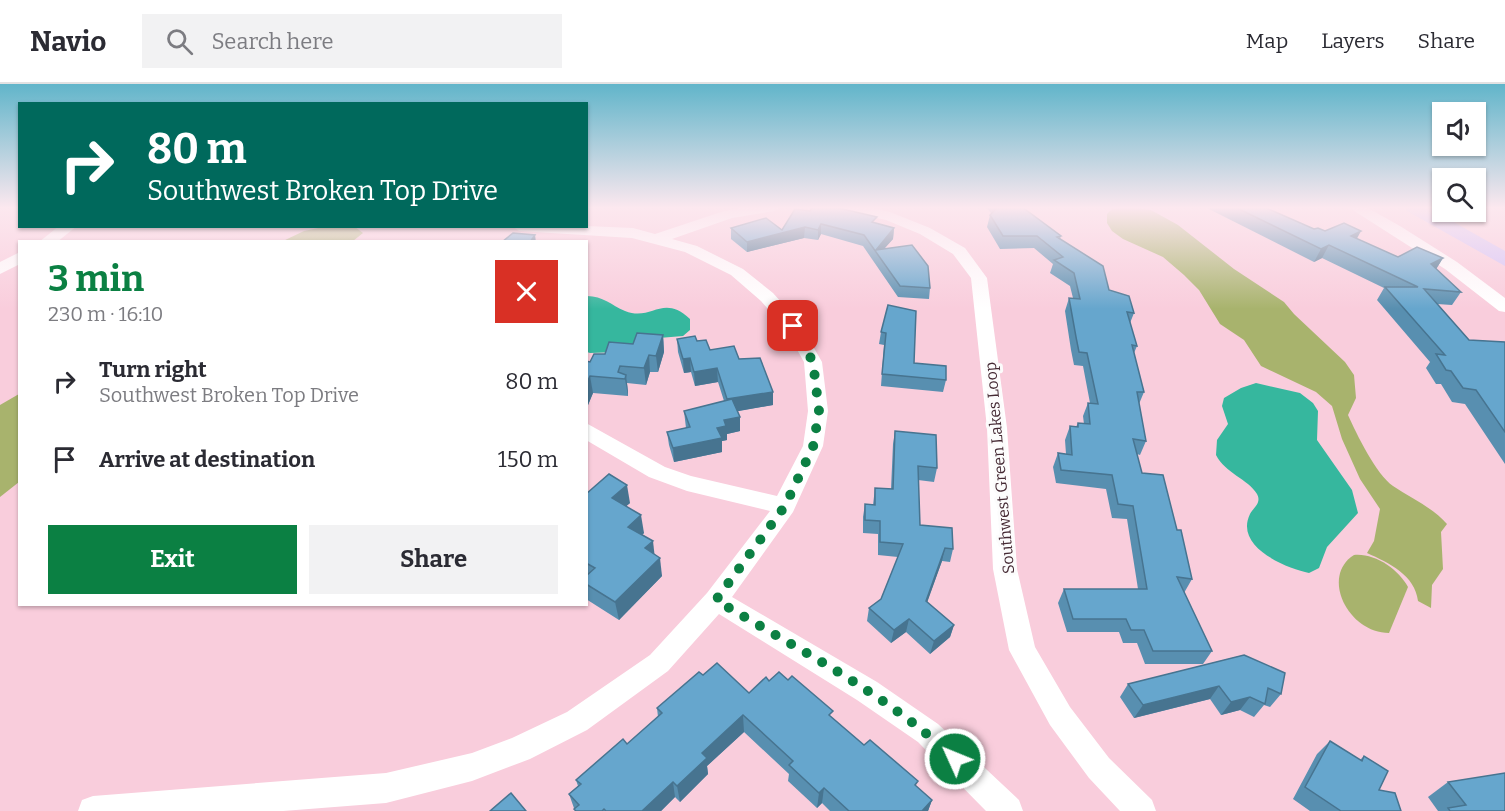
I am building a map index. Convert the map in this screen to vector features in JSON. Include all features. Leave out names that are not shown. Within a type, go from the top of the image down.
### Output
[{"type":"main road","points":[[1472,241],[1505,260]]},
{"type":"main road","points":[[1491,241],[1505,249]]},
{"type":"street","points":[[93,811],[179,808],[386,788],[472,767],[520,749],[577,722],[659,663],[716,600],[785,506],[813,447],[819,411],[813,362],[793,326],[767,297],[737,272],[692,249],[663,241]]},
{"type":"street","name":"Southwest Green Lakes Loop","points":[[942,241],[959,251],[979,278],[997,428],[1005,569],[1022,650],[1073,734],[1099,768],[1141,811]]},
{"type":"street","points":[[1412,241],[1434,254],[1505,307]]},
{"type":"street","points":[[0,269],[18,258]]},
{"type":"street","points":[[588,431],[657,472],[687,483],[785,506]]},
{"type":"street","points":[[716,600],[867,691],[928,733],[1008,811]]},
{"type":"shaded area","points":[[1127,241],[1198,241],[1234,269],[1284,302],[1345,362],[1354,375],[1356,398],[1348,415],[1374,464],[1393,486],[1428,508],[1447,524],[1441,532],[1443,569],[1432,585],[1431,608],[1418,601],[1412,584],[1400,571],[1367,553],[1374,541],[1380,509],[1360,479],[1342,439],[1332,406],[1316,392],[1261,366],[1244,340],[1220,324],[1199,290],[1163,257]]},
{"type":"shaded area","points":[[588,296],[602,299],[634,313],[672,308],[690,319],[690,330],[683,336],[659,338],[618,352],[588,352]]},
{"type":"shaded area","points":[[1256,383],[1300,393],[1313,403],[1318,411],[1317,440],[1352,490],[1358,513],[1327,547],[1319,568],[1309,573],[1276,561],[1256,546],[1249,536],[1247,526],[1250,514],[1258,503],[1257,494],[1248,484],[1225,467],[1216,455],[1217,440],[1228,424],[1222,406],[1224,398],[1241,388]]},
{"type":"shaded area","points":[[18,395],[18,483],[0,497],[0,405]]},
{"type":"shaded area","points":[[1354,555],[1370,557],[1392,568],[1408,587],[1389,633],[1374,631],[1361,624],[1343,602],[1339,589],[1339,576],[1344,564]]},
{"type":"building","points":[[868,241],[883,241],[876,250],[912,245],[928,266],[930,288],[900,286]]},
{"type":"building","points":[[1043,241],[1063,241],[1103,266],[1109,290],[1129,296],[1134,313],[1127,312],[1137,346],[1132,345],[1144,392],[1137,392],[1146,441],[1133,439],[1142,473],[1163,475],[1177,530],[1181,530],[1192,579],[1177,577],[1212,651],[1153,651],[1144,630],[1131,630],[1126,619],[1073,619],[1064,589],[1147,589],[1133,506],[1118,504],[1112,475],[1061,470],[1058,453],[1072,455],[1070,426],[1078,427],[1078,423],[1090,424],[1088,403],[1098,404],[1087,353],[1079,352],[1076,337],[1069,298],[1080,299],[1074,273],[1054,260],[1063,257]]},
{"type":"building","points":[[1304,241],[1362,241],[1398,257],[1417,247],[1443,258],[1431,264],[1461,292],[1424,289],[1469,340],[1505,342],[1505,432],[1476,390],[1463,388],[1451,371],[1446,370],[1436,354],[1445,355],[1385,287],[1418,287],[1329,245],[1321,249]]},
{"type":"building","points":[[888,305],[916,311],[914,363],[946,366],[946,380],[882,374],[886,333],[881,332]]},
{"type":"building","points":[[637,333],[663,335],[656,356],[649,355],[644,368],[620,366],[618,372],[626,375],[625,379],[590,376],[588,380],[588,362],[590,362],[594,354],[605,354],[609,342],[633,344]]},
{"type":"building","points":[[695,336],[697,341],[706,340],[710,350],[734,346],[739,359],[760,358],[773,392],[727,399],[717,368],[694,372],[690,358],[683,359],[677,339]]},
{"type":"building","points":[[732,399],[740,417],[724,420],[726,426],[717,428],[722,438],[673,448],[667,432],[690,427],[684,411]]},
{"type":"building","points":[[895,431],[936,435],[937,468],[918,466],[920,525],[952,528],[953,549],[945,548],[926,601],[954,625],[934,641],[909,619],[894,630],[869,608],[881,599],[903,544],[880,542],[880,521],[865,520],[865,504],[875,505],[875,488],[893,489]]},
{"type":"building","points":[[609,474],[627,485],[612,498],[641,515],[628,527],[653,541],[645,548],[660,558],[615,602],[588,585],[588,574],[595,568],[588,564],[588,492]]},
{"type":"building","points":[[1244,655],[1285,673],[1281,694],[1268,688],[1265,704],[1250,697],[1231,702],[1219,686],[1143,705],[1128,684]]},
{"type":"building","points":[[717,663],[749,693],[766,677],[769,681],[779,672],[788,680],[792,676],[833,711],[829,715],[864,745],[870,740],[918,781],[915,785],[932,800],[922,811],[849,811],[824,788],[819,793],[789,765],[793,761],[743,715],[702,753],[707,758],[677,786],[673,782],[642,811],[606,811],[604,809],[602,811],[576,811],[574,809],[579,805],[569,794],[581,784],[576,780],[623,739],[627,744],[662,713],[657,708],[699,672],[703,675]]},
{"type":"building","points":[[1330,741],[1362,761],[1364,756],[1388,771],[1379,790],[1395,793],[1401,811],[1341,811],[1305,787]]},
{"type":"building","points":[[1505,773],[1505,811],[1450,811],[1448,808],[1466,805],[1448,782]]},
{"type":"building","points":[[511,793],[526,811],[490,811]]},
{"type":"route","points":[[793,326],[813,362],[819,411],[813,447],[785,506],[716,600],[867,691],[928,733],[955,759]]}]
